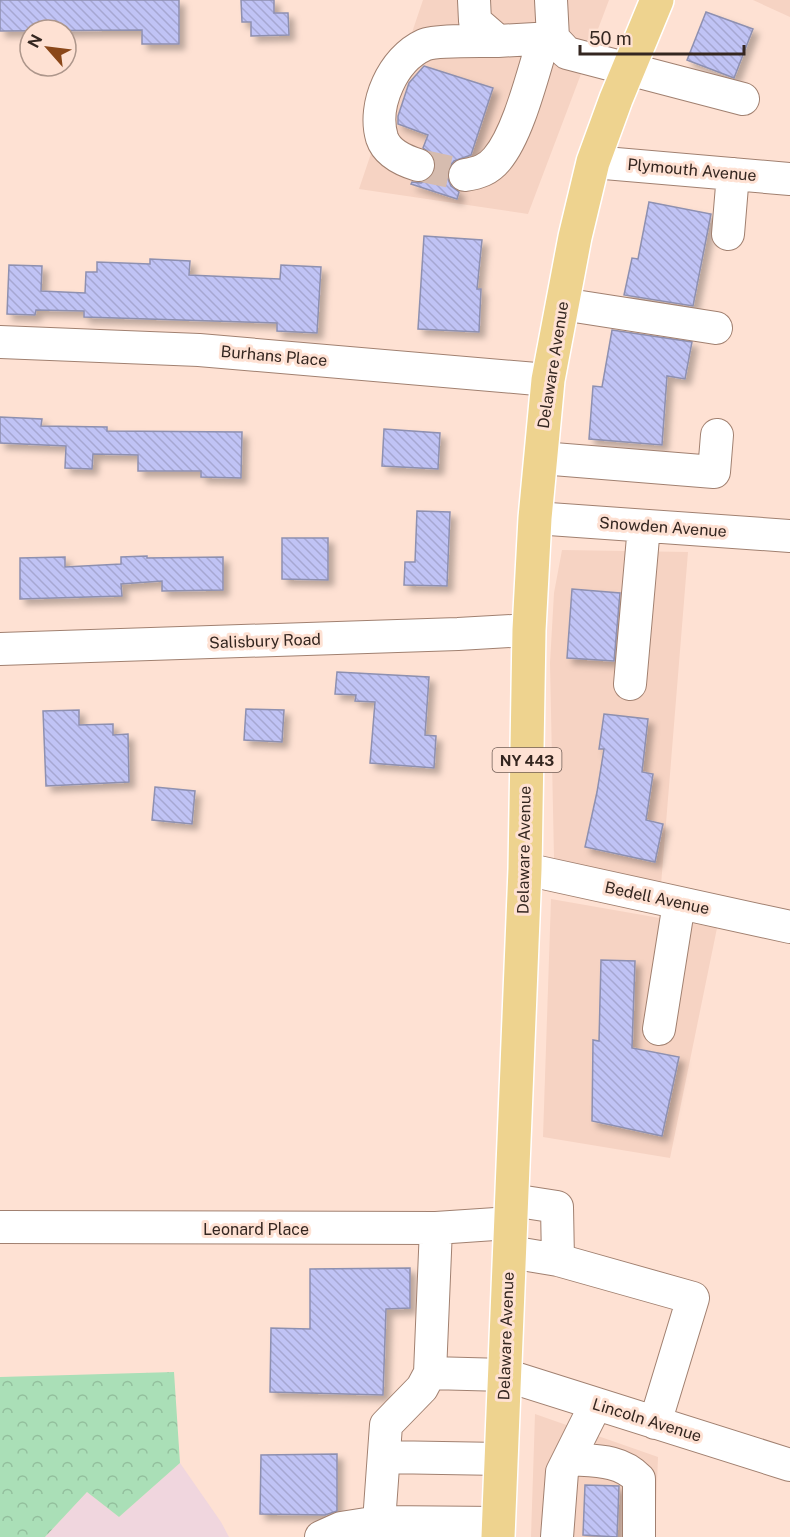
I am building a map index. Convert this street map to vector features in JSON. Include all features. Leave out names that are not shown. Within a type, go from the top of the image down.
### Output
[{"type":"main road","name":"Delaware Avenue","points":[[498,1530],[525,869],[529,630],[535,518],[548,380],[575,237],[593,162],[628,68],[657,0]]},
{"type":"street","points":[[474,0],[475,21],[498,40]]},
{"type":"street","points":[[465,176],[481,173],[497,160],[513,132],[549,38],[551,0]]},
{"type":"street","points":[[418,165],[400,159],[382,140],[379,107],[387,84],[409,52],[427,43],[549,38],[567,53],[743,99]]},
{"type":"street","name":"Plymouth Avenue","points":[[593,162],[790,179]]},
{"type":"street","points":[[728,234],[733,174]]},
{"type":"street","points":[[562,304],[716,328]]},
{"type":"street","name":"Burhans Place","points":[[0,342],[199,350],[548,380]]},
{"type":"street","points":[[541,458],[714,472],[717,435]]},
{"type":"street","name":"Snowden Avenue","points":[[535,518],[790,536]]},
{"type":"street","points":[[630,684],[644,526]]},
{"type":"street","name":"Salisbury Road","points":[[0,649],[529,630]]},
{"type":"street","name":"Bedell Avenue","points":[[525,869],[790,927]]},
{"type":"street","points":[[660,1029],[679,903]]},
{"type":"street","points":[[511,1225],[557,1207],[558,1260]]},
{"type":"street","points":[[511,1225],[558,1260],[693,1299],[655,1422]]},
{"type":"street","name":"Leonard Place","points":[[0,1227],[436,1228],[511,1225]]},
{"type":"street","points":[[379,1522],[387,1425],[422,1388],[430,1373],[436,1228]]},
{"type":"street","name":"Lincoln Avenue","points":[[430,1373],[505,1376],[790,1465]]},
{"type":"street","points":[[557,1537],[562,1472],[596,1404]]},
{"type":"street","points":[[384,1457],[501,1459]]},
{"type":"street","points":[[569,1458],[627,1479],[630,1488],[629,1537]]},
{"type":"street","points":[[569,1458],[614,1462],[632,1471],[639,1479],[639,1537]]},
{"type":"street","points":[[321,1537],[341,1528],[379,1522],[498,1530]]},
{"type":"shaded area","points":[[423,0],[609,0],[528,214],[359,189]]},
{"type":"shaded area","points":[[753,0],[790,0],[790,17]]},
{"type":"shaded area","points":[[562,550],[688,552],[661,885],[554,858],[550,663],[554,593]]},
{"type":"shaded area","points":[[551,899],[717,928],[670,1158],[543,1137]]},
{"type":"shaded area","points":[[535,1414],[658,1457],[655,1537],[531,1537]]},
{"type":"shaded area","points":[[180,1463],[229,1537],[45,1537],[87,1492],[119,1517]]},
{"type":"green space","points":[[174,1372],[180,1463],[119,1517],[87,1492],[45,1537],[0,1537],[0,1377]]},
{"type":"building","points":[[0,0],[179,0],[179,44],[142,44],[142,30],[78,30],[78,18],[18,18],[18,31],[0,31]]},
{"type":"building","points":[[241,0],[274,0],[274,13],[288,13],[289,35],[251,36],[251,22],[242,22]]},
{"type":"building","points":[[706,12],[753,29],[734,78],[687,60]]},
{"type":"building","points":[[424,66],[493,88],[471,155],[454,161],[448,169],[447,177],[451,186],[459,192],[457,199],[411,184],[429,179],[435,170],[432,154],[423,148],[428,135],[398,124],[398,116],[409,83]]},
{"type":"building","points":[[649,202],[711,214],[693,306],[624,295],[632,258],[638,259]]},
{"type":"building","points":[[424,236],[482,240],[477,289],[481,289],[479,332],[418,329]]},
{"type":"building","points":[[150,259],[190,261],[189,275],[280,279],[281,265],[321,267],[317,333],[277,331],[277,323],[84,317],[84,311],[36,310],[35,315],[7,314],[9,265],[42,266],[41,291],[85,293],[86,272],[97,272],[97,262],[150,264]]},
{"type":"building","points":[[612,330],[692,342],[685,379],[667,376],[662,445],[589,439],[593,386],[602,387]]},
{"type":"building","points":[[0,417],[42,419],[41,426],[107,427],[107,431],[242,432],[241,478],[201,477],[201,471],[138,471],[138,455],[93,454],[92,469],[65,468],[66,446],[0,443]]},
{"type":"building","points":[[384,429],[440,433],[438,469],[382,466]]},
{"type":"building","points":[[417,511],[450,512],[447,586],[404,585],[405,562],[415,562]]},
{"type":"building","points":[[282,538],[328,538],[328,580],[282,579]]},
{"type":"building","points":[[147,556],[147,558],[223,557],[223,590],[162,591],[162,581],[121,584],[122,596],[20,599],[20,558],[65,557],[65,567],[121,564],[121,557]]},
{"type":"building","points":[[572,589],[620,593],[614,661],[567,658]]},
{"type":"building","points":[[337,672],[429,677],[425,735],[436,736],[434,768],[370,763],[375,702],[355,701],[356,695],[335,694]]},
{"type":"building","points":[[246,709],[284,710],[282,742],[244,740]]},
{"type":"building","points":[[79,710],[79,725],[113,724],[113,735],[128,734],[129,782],[46,786],[43,711]]},
{"type":"building","points":[[604,714],[648,719],[642,772],[653,774],[646,820],[663,824],[655,862],[585,847],[604,749],[599,749]]},
{"type":"building","points":[[155,787],[195,791],[192,824],[152,820]]},
{"type":"building","points":[[601,960],[635,961],[632,1048],[679,1057],[662,1136],[592,1121],[593,1040],[599,1041]]},
{"type":"building","points":[[410,1268],[410,1308],[386,1309],[383,1395],[270,1392],[271,1328],[310,1329],[310,1269]]},
{"type":"building","points":[[337,1454],[337,1511],[325,1515],[260,1514],[261,1455]]},
{"type":"building","points":[[585,1485],[619,1486],[617,1537],[583,1535]]},
{"type":"tunnel","points":[[418,165],[465,175]]}]
